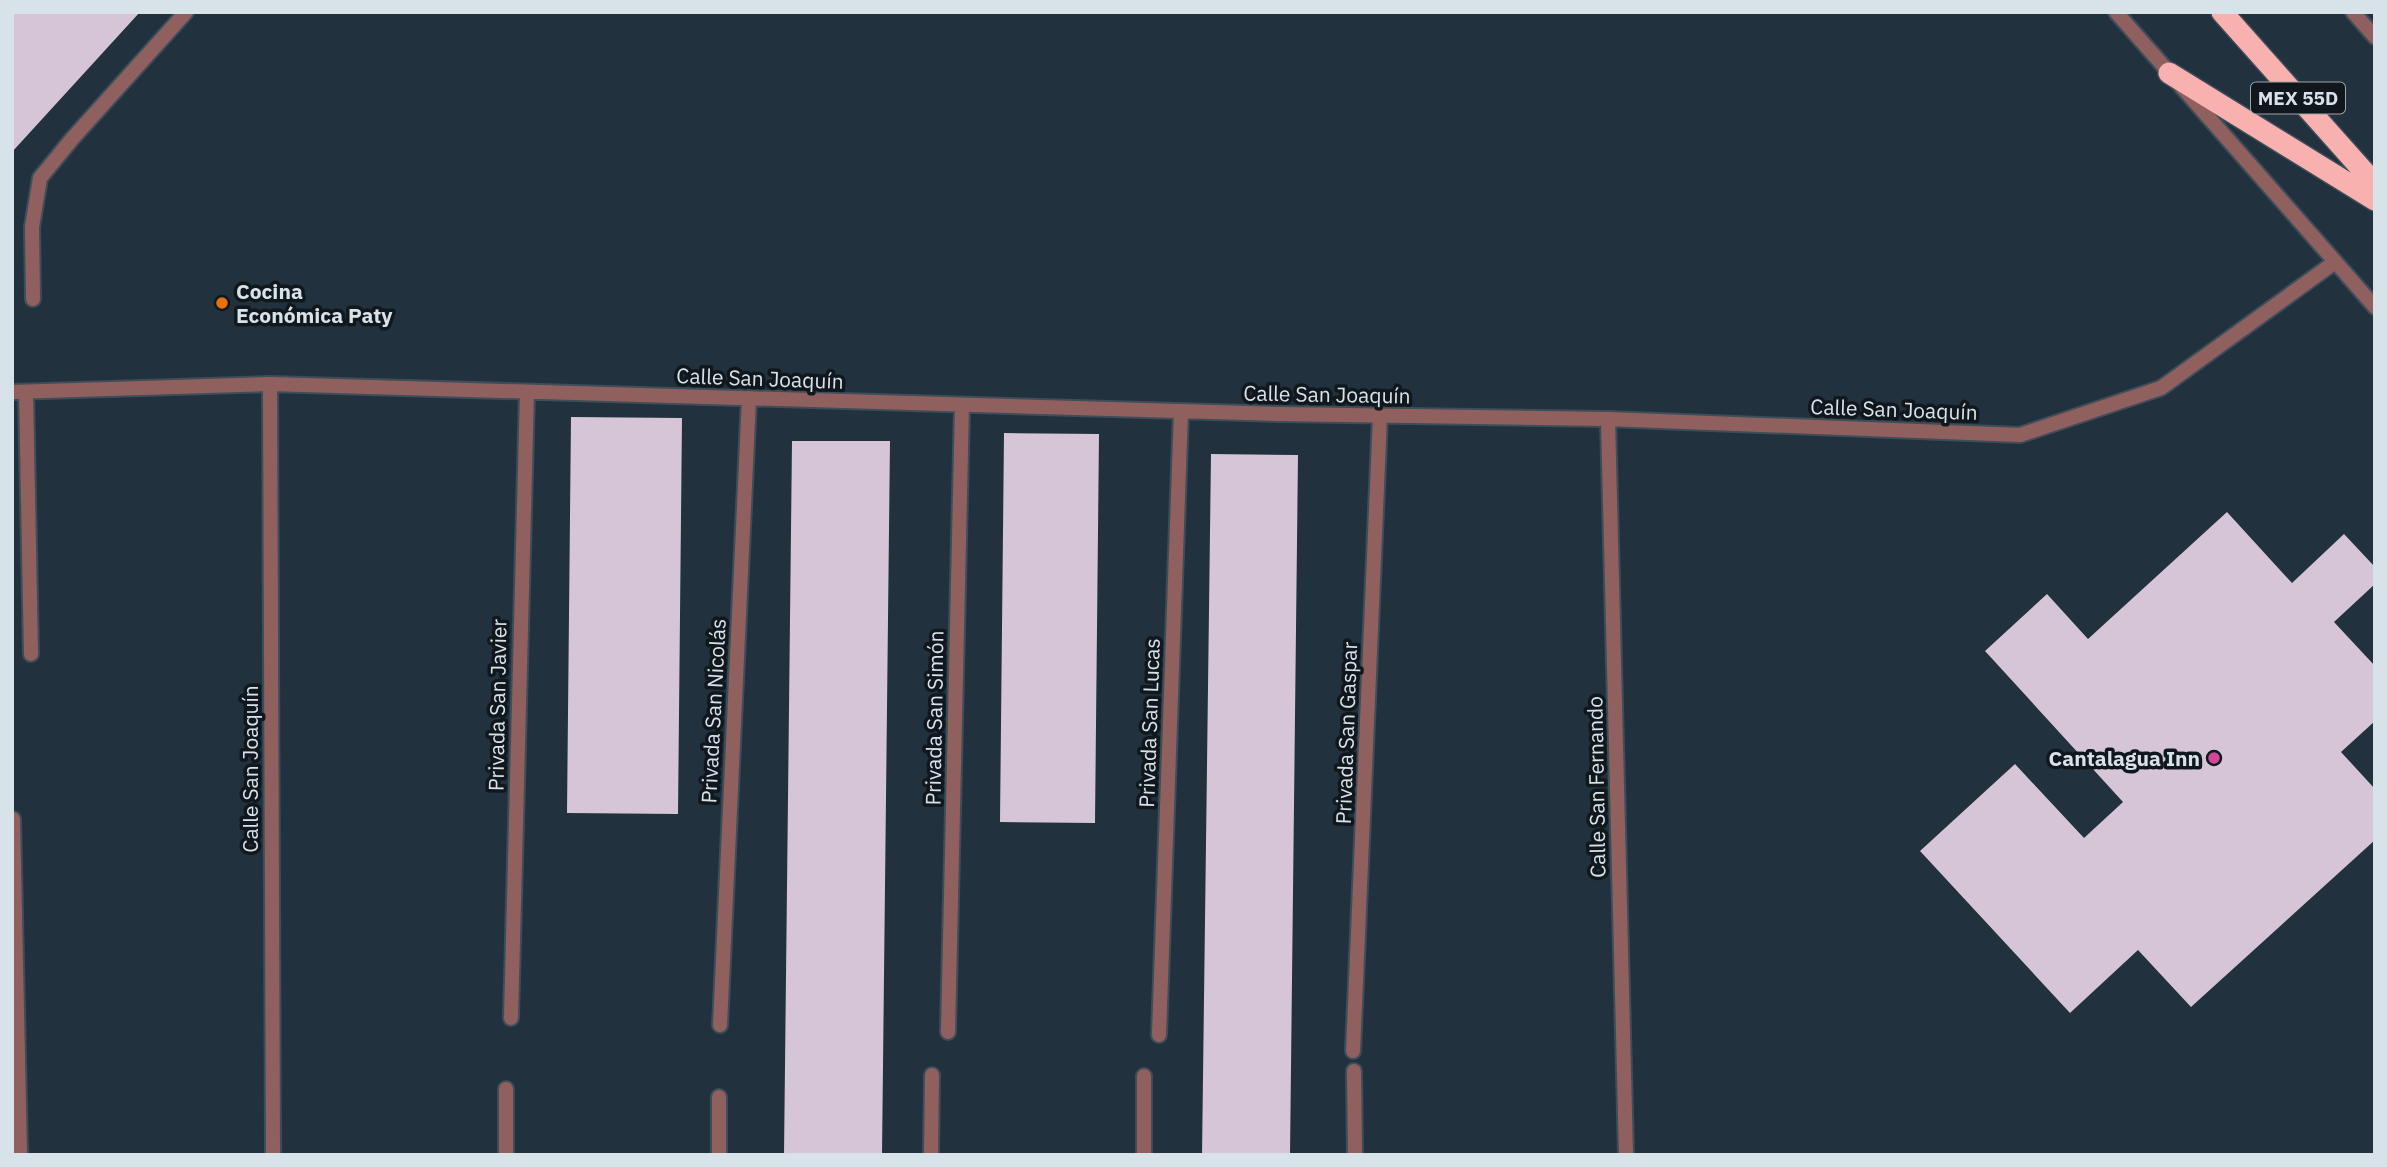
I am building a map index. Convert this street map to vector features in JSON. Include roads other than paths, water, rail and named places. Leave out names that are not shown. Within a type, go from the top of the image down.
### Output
[{"type":"highway","name":"MEX 55D","points":[[2222,12],[2375,184]]},
{"type":"highway","points":[[2169,73],[2375,200]]},
{"type":"street","points":[[33,299],[32,227],[40,178],[186,12]]},
{"type":"street","points":[[2116,12],[2375,307]]},
{"type":"street","points":[[2353,12],[2375,37]]},
{"type":"street","name":"Calle San Joaquín","points":[[19,392],[270,384],[1181,411],[1608,419],[2020,435],[2161,388],[2335,262]]},
{"type":"street","name":"Calle San Joaquín","points":[[270,384],[272,1155]]},
{"type":"street","points":[[19,392],[31,654]]},
{"type":"street","name":"Privada San Javier","points":[[511,1018],[527,392]]},
{"type":"street","name":"Privada San Nicolás","points":[[720,1025],[749,398]]},
{"type":"street","name":"Privada San Simón","points":[[948,1032],[961,405]]},
{"type":"street","name":"Privada San Lucas","points":[[1159,1035],[1181,411]]},
{"type":"street","name":"Privada San Gaspar","points":[[1353,1051],[1380,416]]},
{"type":"street","name":"Calle San Fernando","points":[[1608,419],[1626,1155]]},
{"type":"street","points":[[13,819],[20,1155]]},
{"type":"street","points":[[1354,1071],[1354,1155]]},
{"type":"street","points":[[931,1155],[932,1075]]},
{"type":"street","points":[[1144,1076],[1144,1155]]},
{"type":"street","points":[[506,1090],[506,1155]]},
{"type":"street","points":[[719,1097],[719,1155]]},
{"type":"place","name":"Cocina Económica Paty","points":[[222,303]]},
{"type":"place","name":"Cantalagua Inn","points":[[2214,758]]}]
